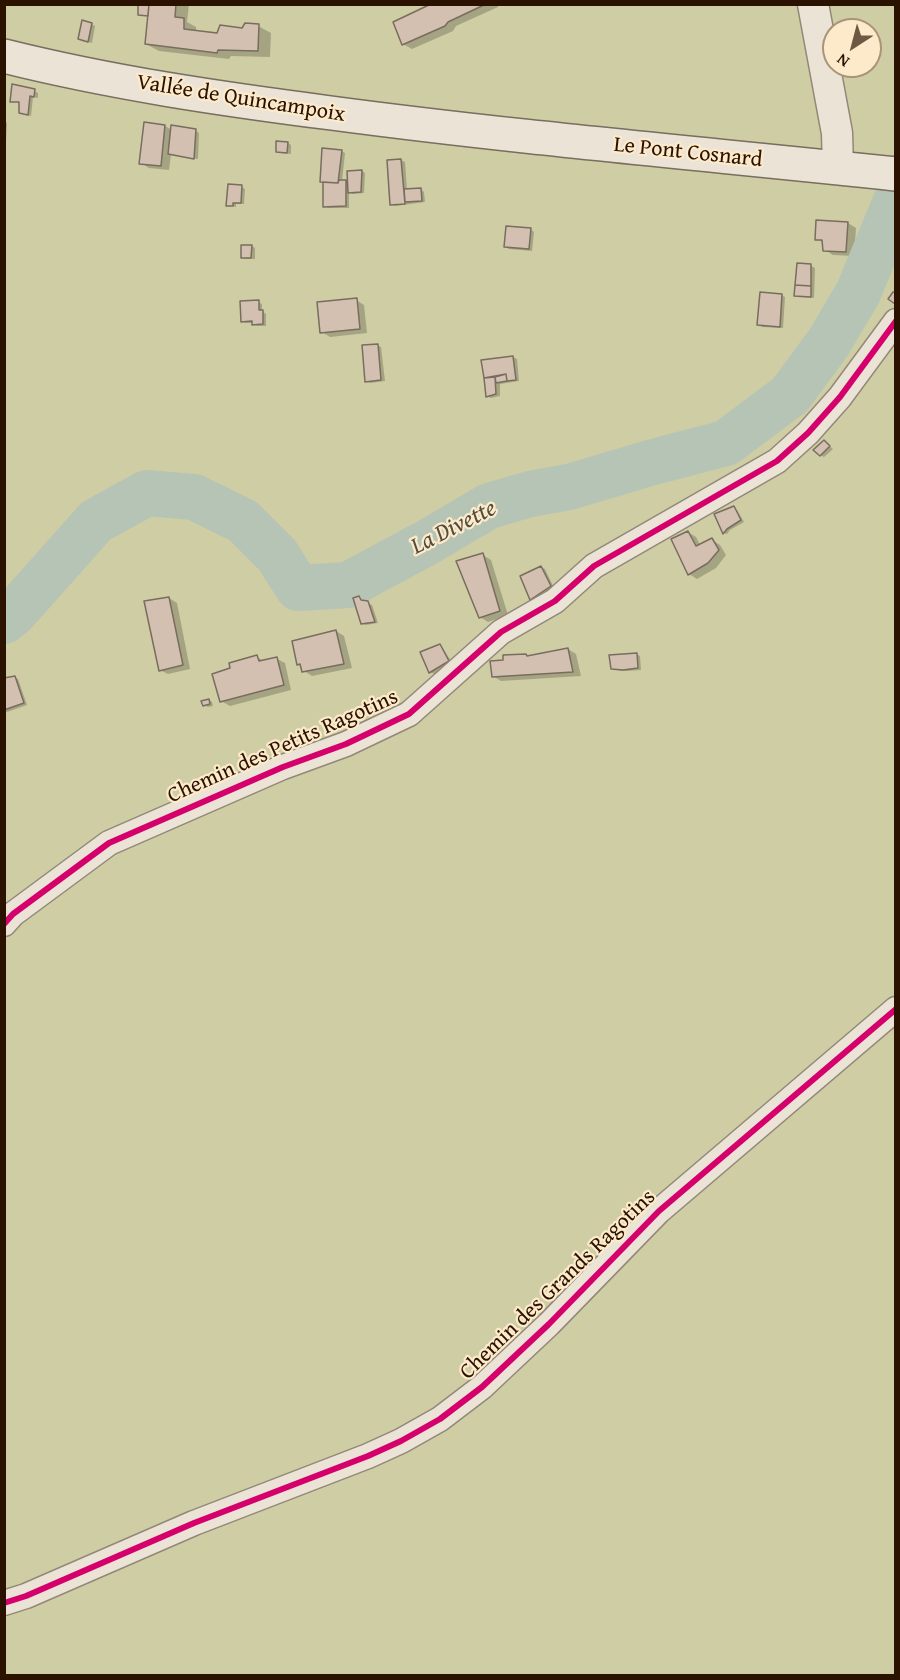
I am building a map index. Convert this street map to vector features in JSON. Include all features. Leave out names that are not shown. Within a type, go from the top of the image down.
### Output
[{"type":"main road","name":"Vallée de Quincampoix","points":[[4,56],[49,67],[211,96],[480,132]]},
{"type":"main road","name":"Le Pont Cosnard","points":[[480,132],[893,174]]},
{"type":"street","points":[[813,4],[837,133],[838,168]]},
{"type":"street","name":"Chemin des Petits Ragotins","points":[[4,924],[13,914],[109,843],[283,767],[346,744],[409,714],[501,632],[555,601],[594,566],[777,461],[808,433],[840,397],[896,321]]},
{"type":"street","name":"Chemin des Grands Ragotins","points":[[4,1603],[26,1596],[194,1523],[369,1456],[440,1419],[482,1387],[549,1324],[659,1211],[896,1009]]},
{"type":"green space","points":[[5,5],[895,5],[895,1675],[5,1676]]},
{"type":"building","points":[[138,4],[149,4],[148,16],[138,15]]},
{"type":"building","points":[[149,4],[176,4],[175,17],[184,18],[184,29],[217,33],[220,25],[242,28],[245,23],[259,24],[258,51],[218,50],[217,53],[145,44]]},
{"type":"building","points":[[431,4],[486,4],[402,45],[393,22]]},
{"type":"building","points":[[82,20],[92,23],[88,42],[78,39]]},
{"type":"building","points":[[12,84],[35,89],[34,97],[30,96],[28,115],[19,113],[19,102],[10,102]]},
{"type":"building","points":[[144,122],[165,125],[161,166],[139,164]]},
{"type":"building","points":[[171,125],[196,129],[194,159],[168,154]]},
{"type":"building","points":[[276,141],[288,142],[287,153],[276,152]]},
{"type":"building","points":[[322,148],[342,150],[338,183],[320,182]]},
{"type":"building","points":[[401,159],[405,204],[390,205],[387,160]]},
{"type":"building","points":[[362,170],[361,192],[348,193],[347,171]]},
{"type":"building","points":[[339,180],[346,180],[346,206],[323,207],[323,182],[338,183]]},
{"type":"building","points":[[228,184],[242,185],[241,203],[226,206]]},
{"type":"building","points":[[421,188],[422,201],[405,202],[404,189]]},
{"type":"building","points":[[816,220],[848,222],[846,252],[823,251],[822,240],[815,240]]},
{"type":"building","points":[[506,226],[531,228],[529,249],[504,247]]},
{"type":"building","points":[[241,245],[252,245],[251,258],[241,258]]},
{"type":"building","points":[[797,263],[811,264],[811,286],[795,285]]},
{"type":"building","points":[[795,285],[811,286],[811,297],[794,296]]},
{"type":"building","points":[[760,292],[782,294],[780,327],[757,325]]},
{"type":"building","points":[[893,292],[896,293],[895,304],[888,299]]},
{"type":"building","points":[[357,298],[360,329],[320,333],[317,302]]},
{"type":"building","points":[[259,300],[259,310],[263,310],[263,324],[252,325],[252,321],[241,322],[240,301]]},
{"type":"building","points":[[378,344],[381,380],[365,382],[362,345]]},
{"type":"building","points":[[513,356],[516,380],[507,381],[506,374],[484,378],[481,360]]},
{"type":"building","points":[[506,374],[507,381],[496,383],[495,377]]},
{"type":"building","points":[[495,377],[496,394],[486,397],[484,378]]},
{"type":"building","points":[[824,440],[830,446],[820,456],[813,450]]},
{"type":"building","points":[[734,506],[741,520],[723,534],[714,514]]},
{"type":"building","points":[[688,531],[696,546],[712,538],[719,550],[708,563],[688,575],[671,539]]},
{"type":"building","points":[[483,553],[500,611],[479,618],[456,561]]},
{"type":"building","points":[[541,566],[551,586],[530,600],[520,576]]},
{"type":"building","points":[[359,596],[361,600],[368,601],[375,622],[361,624],[353,598]]},
{"type":"building","points":[[169,597],[183,665],[159,671],[144,601]]},
{"type":"building","points":[[336,630],[344,664],[302,672],[300,664],[297,665],[292,641]]},
{"type":"building","points":[[440,644],[449,661],[429,673],[420,652]]},
{"type":"building","points":[[568,648],[573,672],[492,677],[490,661],[503,660],[503,655],[526,654],[527,656]]},
{"type":"building","points":[[637,653],[638,668],[611,669],[609,655]]},
{"type":"building","points":[[257,655],[259,661],[277,657],[284,685],[220,702],[212,674],[230,668],[229,663]]},
{"type":"building","points":[[15,676],[24,703],[4,710],[4,678]]},
{"type":"building","points":[[209,699],[210,704],[203,706],[201,701]]},
{"type":"waterway","name":"La Divette","points":[[4,621],[14,613],[96,521],[147,493],[194,497],[243,521],[277,555],[298,588],[348,585],[489,506],[530,494],[569,487],[726,443],[790,395],[829,342],[858,293],[896,201]]},
{"type":"cycle path","points":[[4,924],[13,914],[109,843],[283,767],[346,744],[409,714],[501,632],[555,601],[594,566],[777,461],[808,433],[840,397],[896,321]]},
{"type":"cycle path","points":[[4,1603],[26,1596],[194,1523],[368,1456],[440,1419],[482,1387],[549,1324],[659,1211],[896,1009]]}]
